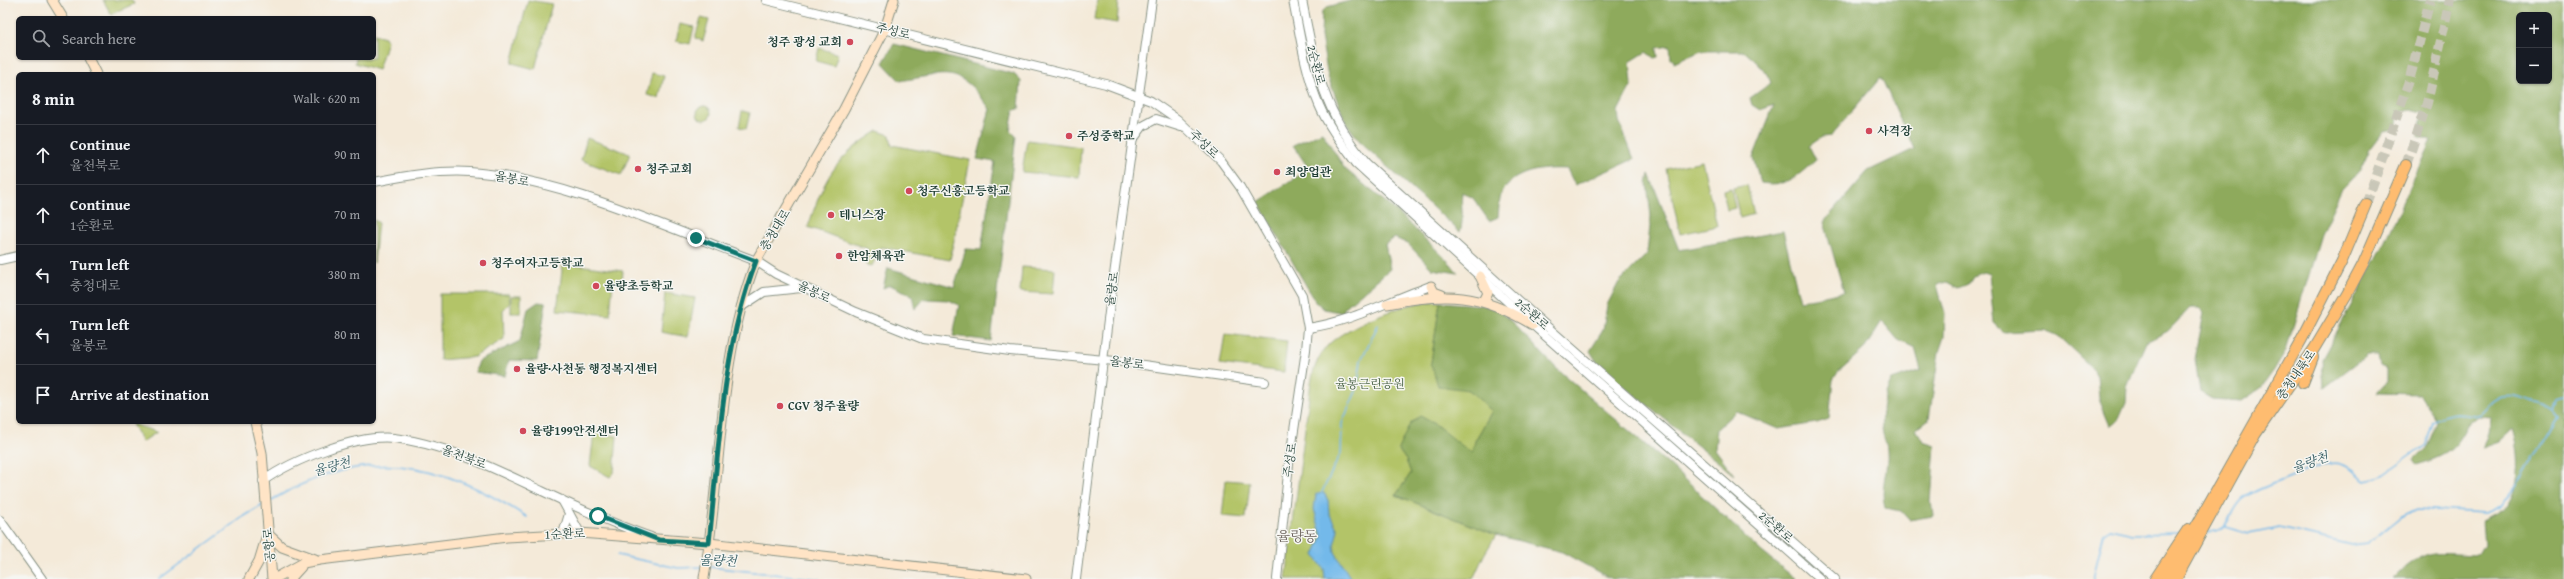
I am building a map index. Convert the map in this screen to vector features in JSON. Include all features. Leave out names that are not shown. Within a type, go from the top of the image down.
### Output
[{"type":"highway","name":"충청내륙로","points":[[2166,579],[2189,539],[2265,419],[2318,343],[2363,264],[2406,165]]},
{"type":"highway","name":"충청내륙로","points":[[2225,482],[2342,261],[2366,204]]},
{"type":"highway","points":[[2303,383],[2318,343]]},
{"type":"highway","points":[[2155,579],[2189,539],[2191,523]]},
{"type":"highway","name":"충청내륙로","points":[[2176,579],[2189,539]]},
{"type":"main road","points":[[52,0],[62,16]]},
{"type":"main road","name":"충청대로","points":[[704,577],[728,381],[741,307],[756,261],[824,145],[885,29],[894,0]]},
{"type":"main road","points":[[89,60],[95,72]]},
{"type":"main road","points":[[1480,276],[1488,293],[1484,301]]},
{"type":"main road","points":[[1431,286],[1434,292],[1442,295],[1484,301],[1533,325]]},
{"type":"main road","points":[[1387,304],[1442,295]]},
{"type":"main road","points":[[255,424],[262,453],[263,485]]},
{"type":"main road","name":"공항로","points":[[263,485],[273,579]]},
{"type":"main road","points":[[268,532],[272,540],[282,547],[317,560]]},
{"type":"main road","points":[[249,579],[259,561],[268,532]]},
{"type":"main road","name":"1순환로","points":[[273,579],[296,566],[317,560],[507,537],[580,532],[659,540],[709,543],[1026,579]]},
{"type":"main road","points":[[290,579],[304,565],[317,560]]},
{"type":"street","name":"주성로","points":[[766,0],[1106,84],[1138,95],[1151,101],[1191,132],[1221,161],[1240,187],[1302,295],[1308,328],[1289,464],[1277,579]]},
{"type":"street","name":"율량로","points":[[1076,579],[1103,360],[1152,0]]},
{"type":"street","name":"2순환로","points":[[1294,0],[1311,83],[1320,106],[1335,134],[1367,175],[1533,325],[1820,579]]},
{"type":"street","name":"2순환로","points":[[1302,0],[1312,53],[1326,101],[1344,134],[1366,163],[1535,316],[1835,579]]},
{"type":"street","points":[[1132,142],[1143,126],[1156,119],[1173,123],[1191,132]]},
{"type":"street","name":"율봉로","points":[[376,182],[443,172],[480,173],[523,180],[606,205],[756,261],[776,274],[923,339],[1103,360],[1265,382]]},
{"type":"street","points":[[0,260],[16,256]]},
{"type":"street","points":[[1308,328],[1328,325],[1387,304],[1431,286]]},
{"type":"street","points":[[741,307],[764,292],[792,288],[806,288]]},
{"type":"street","name":"율천북로","points":[[263,485],[280,469],[322,452],[360,440],[394,438],[450,451],[477,461],[613,524],[659,540]]},
{"type":"street","points":[[562,500],[580,532]]},
{"type":"street","points":[[563,534],[569,514]]},
{"type":"street","points":[[0,520],[42,579]]},
{"type":"green space","points":[[103,0],[132,0],[134,4],[111,14]]},
{"type":"green space","points":[[528,0],[552,4],[535,69],[512,63]]},
{"type":"green space","points":[[1097,0],[1119,0],[1117,23],[1094,19]]},
{"type":"green space","points":[[1353,0],[2564,0],[2564,579],[2392,579],[2414,561],[2431,553],[2478,554],[2484,544],[2482,521],[2508,504],[2516,487],[2518,477],[2518,457],[2513,429],[2500,441],[2483,447],[2489,434],[2491,418],[2479,417],[2470,421],[2460,439],[2450,450],[2437,458],[2418,465],[2414,459],[2428,445],[2437,421],[2420,394],[2377,393],[2386,383],[2386,369],[2379,366],[2377,355],[2367,355],[2324,388],[2322,359],[2386,241],[2431,140],[2419,136],[2422,113],[2410,110],[2399,113],[2396,129],[2383,131],[2370,148],[2360,170],[2341,190],[2322,232],[2286,350],[2261,388],[2242,401],[2212,399],[2200,392],[2195,359],[2204,313],[2199,308],[2190,308],[2168,331],[2146,342],[2127,386],[2126,403],[2119,419],[2110,426],[2099,399],[2097,376],[2093,369],[2057,335],[2044,330],[2004,332],[1994,323],[1989,274],[1983,272],[1973,276],[1968,284],[1958,288],[1947,282],[1937,285],[1945,314],[1944,337],[1939,352],[1929,419],[1916,429],[1923,441],[1935,445],[1931,501],[1933,516],[1909,520],[1901,511],[1885,508],[1883,501],[1887,464],[1887,445],[1883,434],[1881,420],[1884,400],[1892,380],[1921,370],[1915,348],[1898,340],[1882,321],[1865,348],[1838,372],[1833,380],[1829,419],[1817,423],[1778,429],[1736,411],[1717,429],[1715,449],[1734,475],[1600,367],[1590,351],[1603,330],[1607,305],[1619,282],[1647,254],[1651,216],[1647,184],[1649,174],[1679,250],[1783,231],[1800,301],[1844,292],[1824,222],[1868,171],[1914,149],[1881,77],[1831,136],[1822,137],[1809,146],[1816,160],[1797,176],[1785,182],[1770,184],[1761,183],[1753,158],[1774,105],[1760,110],[1752,105],[1750,98],[1771,83],[1769,78],[1756,62],[1744,51],[1701,51],[1674,63],[1674,59],[1671,59],[1670,46],[1657,48],[1658,57],[1654,58],[1646,52],[1630,62],[1632,84],[1618,111],[1619,121],[1634,159],[1575,185],[1567,169],[1533,171],[1517,177],[1510,182],[1502,192],[1498,217],[1489,221],[1473,198],[1462,192],[1462,221],[1460,232],[1362,144],[1346,123],[1328,77],[1321,36],[1322,12],[1327,7]]},
{"type":"green space","points":[[701,18],[709,20],[703,41],[695,38]]},
{"type":"green space","points":[[680,24],[694,27],[690,44],[676,41]]},
{"type":"green space","points":[[376,35],[385,37],[387,41],[378,70],[355,63],[356,60],[376,60]]},
{"type":"green space","points":[[894,44],[1014,74],[1021,81],[1019,109],[1014,110],[1010,130],[1016,136],[991,341],[953,336],[959,305],[949,300],[924,299],[915,309],[912,295],[890,285],[883,288],[888,268],[954,287],[966,249],[981,250],[995,162],[977,159],[990,109],[979,95],[970,85],[961,79],[952,76],[930,76],[900,81],[883,63]]},
{"type":"green space","points":[[819,48],[838,54],[834,66],[816,61]]},
{"type":"green space","points":[[652,73],[664,76],[659,98],[647,95]]},
{"type":"green space","points":[[704,106],[709,108],[711,113],[709,118],[704,120],[699,118],[697,113],[699,108]]},
{"type":"green space","points":[[742,111],[750,113],[746,129],[739,127]]},
{"type":"green space","points":[[878,131],[890,135],[892,145],[970,160],[950,260],[881,247],[872,266],[866,265],[868,249],[808,227],[832,171],[851,151]]},
{"type":"green space","points":[[1322,132],[1345,169],[1393,208],[1450,263],[1458,273],[1432,269],[1408,244],[1395,238],[1385,244],[1390,269],[1344,308],[1344,313],[1324,309],[1315,301],[1258,202],[1309,169],[1293,145]]},
{"type":"green space","points":[[587,138],[630,154],[621,175],[581,160]]},
{"type":"green space","points":[[1027,140],[1081,147],[1079,177],[1022,172]]},
{"type":"green space","points":[[1702,161],[1717,226],[1680,234],[1666,169]]},
{"type":"green space","points":[[1747,185],[1754,214],[1740,218],[1733,188]]},
{"type":"green space","points":[[1731,188],[1735,208],[1727,210],[1723,190]]},
{"type":"green space","points":[[376,221],[378,222],[376,242]]},
{"type":"green space","points":[[563,263],[623,271],[622,282],[613,281],[610,315],[557,310]]},
{"type":"green space","points":[[1022,267],[1055,269],[1053,294],[1020,292]]},
{"type":"green space","points":[[665,293],[695,298],[688,337],[661,332]]},
{"type":"green space","points":[[440,294],[509,294],[510,303],[503,310],[504,339],[474,357],[440,360]]},
{"type":"green space","points":[[511,296],[521,296],[521,313],[511,313]]},
{"type":"green space","points":[[538,302],[546,303],[537,361],[509,360],[505,376],[475,372],[479,361],[520,341],[528,309]]},
{"type":"green space","name":"율봉근린공원","points":[[1440,302],[1431,363],[1469,390],[1492,411],[1475,441],[1473,454],[1454,441],[1433,422],[1398,449],[1406,460],[1411,473],[1396,495],[1496,535],[1484,555],[1473,579],[1286,579],[1311,383],[1321,354],[1329,344],[1338,337],[1366,321],[1382,314],[1414,304]]},
{"type":"green space","points":[[1440,302],[1492,306],[1511,321],[1557,369],[1668,464],[1762,552],[1796,579],[1611,579],[1562,552],[1496,535],[1396,495],[1411,473],[1406,460],[1398,449],[1410,424],[1420,416],[1440,428],[1472,453],[1475,441],[1492,411],[1469,390],[1438,386],[1431,363]]},
{"type":"green space","points":[[1225,334],[1287,341],[1284,372],[1220,364]]},
{"type":"green space","points":[[132,424],[157,432],[142,442]]},
{"type":"green space","points":[[594,433],[617,436],[614,473],[610,477],[590,466]]},
{"type":"green space","points":[[1226,480],[1250,482],[1246,518],[1222,516]]},
{"type":"water","points":[[1324,493],[1328,500],[1329,513],[1338,530],[1334,545],[1335,552],[1351,579],[1325,579],[1324,569],[1314,555],[1322,537],[1314,509],[1316,494]]},
{"type":"waterway","points":[[1321,494],[1341,453],[1342,423],[1357,389],[1361,360],[1378,325]]},
{"type":"waterway","name":"율량천","points":[[2206,533],[2220,530],[2225,526],[2236,505],[2247,496],[2267,486],[2323,465],[2336,463],[2341,464],[2366,480],[2381,476],[2426,444],[2433,421],[2444,415],[2461,413],[2479,416],[2495,400],[2503,397],[2518,398],[2554,409],[2557,400],[2564,398]]},
{"type":"waterway","points":[[2225,527],[2249,534],[2279,528],[2352,545],[2368,543],[2400,517],[2417,509],[2486,513],[2501,506],[2523,476],[2559,415],[2554,409]]},
{"type":"waterway","name":"율량천","points":[[270,501],[305,483],[338,471],[370,466],[401,466],[432,472],[463,482],[527,517]]},
{"type":"waterway","name":"율량천","points":[[159,579],[243,517],[263,505]]},
{"type":"waterway","name":"율량천","points":[[2093,579],[2104,533],[2110,529],[2133,534],[2180,533]]},
{"type":"waterway","name":"율량천","points":[[617,555],[678,568],[702,567]]},
{"type":"waterway","name":"율량천","points":[[710,567],[819,579]]},
{"type":"tunnel","points":[[2366,204],[2409,81],[2430,0]]},
{"type":"tunnel","points":[[2406,165],[2427,103],[2450,0]]},
{"type":"place","name":"청주 광성 교회","points":[[850,42]]},
{"type":"place","name":"사격장","points":[[1869,131]]},
{"type":"place","name":"주성중학교","points":[[1069,136]]},
{"type":"place","name":"청주교회","points":[[638,169]]},
{"type":"place","name":"최양업관","points":[[1277,172]]},
{"type":"place","name":"청주신흥고등학교","points":[[909,191]]},
{"type":"place","name":"테니스장","points":[[831,215]]},
{"type":"place","name":"한암체육관","points":[[839,256]]},
{"type":"place","name":"청주여자고등학교","points":[[483,263]]},
{"type":"place","name":"율량초등학교","points":[[596,286]]},
{"type":"place","name":"율량·사천동 행정복지센터","points":[[517,369]]},
{"type":"place","name":"CGV 청주율량","points":[[780,406]]},
{"type":"place","name":"율량199안전센터","points":[[523,431]]},
{"type":"district","name":"율량동","points":[[1297,536]]},
{"type":"route","points":[[598,516],[613,524],[659,540],[709,543],[722,422],[733,346],[739,312],[756,261],[696,238]]}]
